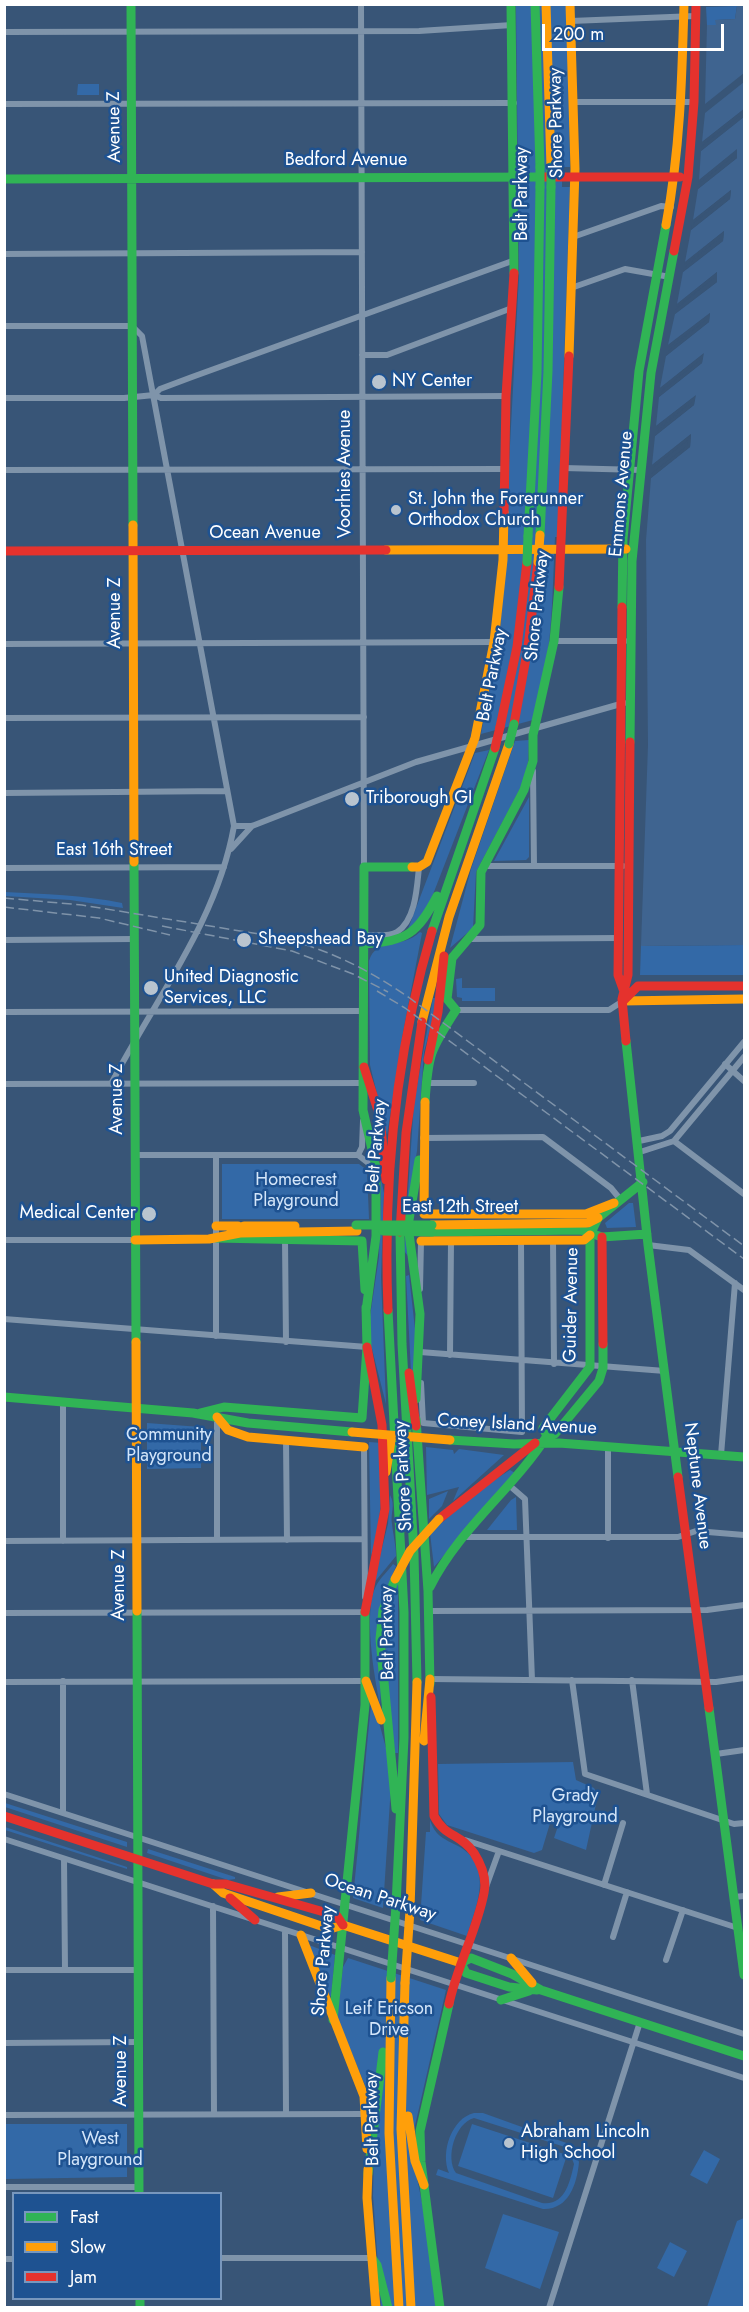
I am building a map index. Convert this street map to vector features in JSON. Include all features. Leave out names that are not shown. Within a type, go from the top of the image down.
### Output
[{"type":"main road","name":"Avenue Z","points":[[131,4],[139,2190]]},
{"type":"main road","points":[[364,867],[421,866],[472,746],[494,642],[504,549],[504,469],[515,260],[512,4]]},
{"type":"main road","name":"Belt Parkway","points":[[399,2307],[390,2177],[390,1998],[404,1792],[406,1692],[404,1570],[394,1429],[387,1269],[388,1191],[398,1097],[411,1017],[425,957],[454,864],[495,748],[517,647],[527,562],[537,373],[540,167],[535,4]]},
{"type":"main road","name":"Belt Parkway","points":[[411,2307],[402,2163],[403,2015],[416,1816],[415,1584],[400,1328],[400,1214],[411,1089],[428,994],[452,908],[509,744],[528,647],[540,535],[548,371],[551,166],[546,4]]},
{"type":"main road","name":"Shore Parkway","points":[[447,999],[452,958],[457,949],[477,931],[481,919],[480,880],[483,866],[513,816],[533,761],[536,727],[554,640],[561,549],[573,237],[570,4]]},
{"type":"main road","name":"Emmons Avenue","points":[[623,1001],[623,989],[628,975],[625,866],[629,469],[639,371],[675,177],[682,102],[684,4]]},
{"type":"main road","name":"Emmons Avenue","points":[[628,549],[641,470],[651,373],[688,177],[694,102],[696,4]]},
{"type":"main road","name":"Bedford Avenue","points":[[4,179],[688,177]]},
{"type":"main road","name":"Ocean Avenue","points":[[4,551],[628,549]]},
{"type":"main road","points":[[364,939],[396,942],[418,928],[454,864]]},
{"type":"main road","name":"Emmons Avenue","points":[[623,989],[618,975],[625,866]]},
{"type":"main road","name":"Voorhies Avenue","points":[[364,867],[364,939]]},
{"type":"main road","points":[[428,1060],[438,1012],[439,982],[452,908]]},
{"type":"main road","name":"Shore Parkway","points":[[364,939],[363,1110],[375,1158],[376,1179],[375,1254],[366,1311]]},
{"type":"main road","points":[[439,982],[442,995],[456,1010]]},
{"type":"main road","points":[[623,1001],[638,986],[744,986]]},
{"type":"main road","points":[[623,1001],[744,999]]},
{"type":"main road","name":"Neptune Avenue","points":[[623,1001],[648,1239],[665,1371],[724,1820],[739,1896],[738,1928],[743,1951],[744,1975]]},
{"type":"main road","name":"Shore Parkway","points":[[424,1214],[423,1138],[428,1060],[433,1045],[456,1010]]},
{"type":"main road","points":[[364,1066],[380,1117],[383,1167],[388,1191]]},
{"type":"main road","name":"Shore Parkway","points":[[423,1138],[408,1226],[420,1314],[420,1425],[429,1611],[434,1816],[441,1829],[462,1839],[483,1870],[485,1891]]},
{"type":"main road","name":"Guider Avenue","points":[[428,1591],[438,1569],[510,1486],[542,1440],[543,1428],[585,1377],[590,1367],[590,1235],[598,1218],[643,1182]]},
{"type":"main road","name":"East 12th Street","points":[[424,1214],[589,1214],[617,1201]]},
{"type":"main road","name":"East 12th Street","points":[[432,1229],[588,1223],[598,1218]]},
{"type":"main road","points":[[216,1226],[244,1226]]},
{"type":"main road","name":"East 12th Street","points":[[216,1238],[244,1226],[581,1230],[590,1235],[602,1237],[648,1239]]},
{"type":"main road","name":"East 12th Street","points":[[216,1238],[240,1233],[356,1228]]},
{"type":"main road","name":"East 12th Street","points":[[421,1241],[584,1240],[590,1235]]},
{"type":"main road","name":"Guider Avenue","points":[[542,1440],[555,1434],[592,1390],[603,1368],[602,1237]]},
{"type":"main road","name":"East 12th Street","points":[[135,1240],[216,1238],[357,1240],[364,1245]]},
{"type":"main road","name":"Shore Parkway","points":[[362,1418],[367,1347],[364,1245]]},
{"type":"main road","points":[[400,1328],[420,1425]]},
{"type":"main road","name":"Shore Parkway","points":[[367,1347],[381,1411],[386,1472],[384,1518],[370,1576],[365,1612],[366,1681],[333,2020],[364,2096],[376,2307]]},
{"type":"main road","name":"Coney Island Avenue","points":[[4,1397],[200,1413],[248,1423],[450,1440],[514,1444],[542,1440],[744,1457]]},
{"type":"main road","name":"Coney Island Avenue","points":[[200,1413],[224,1407],[362,1418]]},
{"type":"main road","name":"Coney Island Avenue","points":[[217,1417],[228,1430],[248,1437],[364,1447]]},
{"type":"main road","points":[[386,1472],[394,1429]]},
{"type":"main road","points":[[398,1869],[395,1847],[395,1774],[381,1686],[382,1612],[395,1579],[410,1551],[439,1519],[542,1440]]},
{"type":"main road","points":[[416,1816],[430,1679]]},
{"type":"main road","points":[[366,1681],[388,1738]]},
{"type":"main road","name":"Ocean Parkway","points":[[4,1816],[213,1884],[226,1884],[331,1914],[343,1925],[461,1963],[471,1958],[512,1974],[537,1989],[744,2056]]},
{"type":"main road","name":"Ocean Parkway","points":[[213,1884],[223,1893],[330,1929],[343,1925]]},
{"type":"main road","points":[[440,2307],[420,2144],[422,2117],[453,1984],[485,1891]]},
{"type":"main road","points":[[223,1893],[255,1920]]},
{"type":"main road","points":[[270,1897],[311,1893]]},
{"type":"main road","points":[[301,1935],[333,2020]]},
{"type":"main road","points":[[501,2000],[537,1989],[511,1958]]},
{"type":"main road","name":"Ocean Parkway","points":[[461,1963],[466,1973],[509,1987],[537,1989]]},
{"type":"main road","points":[[368,2174],[390,1998]]},
{"type":"main road","points":[[403,2015],[408,2122],[415,2161],[424,2185]]},
{"type":"main road","points":[[372,2258],[377,2265],[388,2307]]},
{"type":"street","name":"Voorhies Avenue","points":[[361,4],[364,867]]},
{"type":"street","points":[[571,21],[695,16]]},
{"type":"street","points":[[4,32],[419,31],[513,25]]},
{"type":"street","points":[[573,102],[694,102]]},
{"type":"street","points":[[4,104],[514,103]]},
{"type":"street","points":[[573,237],[661,206],[671,207]]},
{"type":"street","points":[[4,254],[362,252]]},
{"type":"street","points":[[4,398],[132,398],[154,395],[160,389],[172,384],[515,260]]},
{"type":"street","points":[[571,288],[625,269],[670,277]]},
{"type":"street","points":[[362,355],[387,355],[512,308]]},
{"type":"street","points":[[4,326],[132,326],[142,336],[234,826],[229,852],[207,913],[111,1084]]},
{"type":"street","points":[[154,395],[161,398],[507,396]]},
{"type":"street","points":[[564,468],[641,470]]},
{"type":"street","points":[[4,470],[504,469]]},
{"type":"street","points":[[554,640],[627,641]]},
{"type":"street","points":[[4,644],[494,642]]},
{"type":"street","points":[[234,826],[252,826],[416,762],[627,703]]},
{"type":"street","points":[[4,718],[364,717]]},
{"type":"street","points":[[533,761],[534,866]]},
{"type":"street","points":[[4,793],[226,791]]},
{"type":"street","points":[[229,852],[252,826]]},
{"type":"street","points":[[364,939],[391,934],[403,926],[416,896],[421,866]]},
{"type":"street","points":[[483,866],[625,866]]},
{"type":"street","name":"East 16th Street","points":[[4,868],[224,867]]},
{"type":"street","points":[[469,939],[619,938]]},
{"type":"street","points":[[4,940],[134,939]]},
{"type":"street","points":[[456,1010],[609,1010],[623,1001]]},
{"type":"street","points":[[4,1012],[363,1011]]},
{"type":"street","points":[[639,1141],[662,1136],[670,1131],[744,1042]]},
{"type":"street","points":[[640,1152],[674,1141],[744,1057]]},
{"type":"street","points":[[725,1064],[744,1081]]},
{"type":"street","points":[[4,1084],[364,1083]]},
{"type":"street","points":[[426,1083],[474,1083]]},
{"type":"street","name":"Shore Parkway","points":[[358,1155],[362,1147],[363,1110]]},
{"type":"street","points":[[423,1138],[543,1137],[611,1188],[617,1201]]},
{"type":"street","points":[[674,1141],[744,1194]]},
{"type":"street","points":[[135,1155],[358,1155],[372,1166],[376,1179]]},
{"type":"street","points":[[216,1156],[216,1336]]},
{"type":"street","points":[[648,1239],[658,1248],[689,1250],[744,1290]]},
{"type":"street","name":"East 12th Street","points":[[4,1240],[135,1240]]},
{"type":"street","points":[[285,1240],[286,1342]]},
{"type":"street","points":[[450,1355],[451,1240]]},
{"type":"street","points":[[553,1240],[554,1364]]},
{"type":"street","name":"Shore Parkway","points":[[420,1314],[421,1241]]},
{"type":"street","points":[[521,1241],[522,1361]]},
{"type":"street","points":[[721,1455],[735,1283]]},
{"type":"street","points":[[4,1319],[367,1347]]},
{"type":"street","points":[[419,1357],[450,1355],[665,1371]]},
{"type":"street","name":"Coney Island Avenue","points":[[420,1425],[522,1432],[522,1361]]},
{"type":"street","points":[[63,1402],[63,1541]]},
{"type":"street","points":[[217,1417],[217,1540]]},
{"type":"street","points":[[286,1440],[286,1540]]},
{"type":"street","points":[[608,1446],[609,1538]]},
{"type":"street","name":"Shore Parkway","points":[[364,1447],[365,1612]]},
{"type":"street","points":[[510,1486],[525,1499],[532,1680]]},
{"type":"street","points":[[464,1537],[678,1537],[696,1531],[744,1535]]},
{"type":"street","points":[[4,1541],[364,1539]]},
{"type":"street","points":[[429,1611],[697,1610],[744,1605]]},
{"type":"street","points":[[4,1613],[365,1612]]},
{"type":"street","points":[[430,1679],[706,1680],[744,1678]]},
{"type":"street","points":[[572,1680],[585,1774],[735,1824],[744,1823]]},
{"type":"street","points":[[632,1680],[647,1794]]},
{"type":"street","points":[[4,1682],[366,1681]]},
{"type":"street","points":[[63,1682],[63,1812]]},
{"type":"street","points":[[716,1754],[744,1750]]},
{"type":"street","name":"Ocean Parkway","points":[[4,1794],[744,2034]]},
{"type":"street","points":[[604,1885],[623,1823]]},
{"type":"street","points":[[4,1839],[744,2078]]},
{"type":"street","points":[[462,1839],[738,1928]]},
{"type":"street","points":[[485,1891],[499,1851]]},
{"type":"street","points":[[64,1858],[64,1970]]},
{"type":"street","points":[[613,1937],[627,1892]]},
{"type":"street","points":[[213,1906],[214,2114]]},
{"type":"street","points":[[666,1960],[682,1910]]},
{"type":"street","points":[[285,1930],[286,2114]]},
{"type":"street","points":[[4,1970],[138,1970]]},
{"type":"street","points":[[551,2307],[640,2022]]},
{"type":"street","points":[[4,2043],[138,2042]]},
{"type":"street","points":[[4,2115],[366,2114]]},
{"type":"street","points":[[4,2187],[139,2190]]},
{"type":"street","points":[[222,2258],[372,2258]]},
{"type":"green space","points":[[516,5],[567,5],[570,167],[562,167],[562,187],[570,187],[558,537],[555,537],[548,652],[540,698],[533,720],[481,734],[500,634],[519,275]]},
{"type":"green space","points":[[737,6],[735,19],[716,20],[716,25],[707,25],[706,7]]},
{"type":"green space","points":[[78,84],[99,84],[99,95],[77,95]]},
{"type":"green space","points":[[529,740],[528,762],[523,783],[476,872],[473,928],[450,948],[471,869],[515,741]]},
{"type":"green space","points":[[489,750],[425,915],[408,929],[475,753]]},
{"type":"green space","points":[[529,797],[529,857],[526,860],[494,861]]},
{"type":"green space","points":[[5,892],[93,898],[122,903],[123,908],[70,900],[5,896]]},
{"type":"green space","points":[[744,897],[744,975],[640,975],[641,946],[743,945]]},
{"type":"green space","points":[[422,933],[387,1135],[370,1065],[369,961],[377,949],[405,941]]},
{"type":"green space","points":[[462,978],[462,988],[495,988],[495,1001],[462,1001],[462,998],[457,997],[456,979]]},
{"type":"green space","points":[[433,998],[436,998],[436,1008],[424,1052],[417,1151],[409,1196],[408,1256],[404,1251],[414,1102]]},
{"type":"green space","name":"Homecrest Playground","points":[[222,1164],[359,1164],[367,1170],[369,1219],[222,1219]]},
{"type":"green space","points":[[381,1179],[384,1193],[381,1277],[386,1404],[371,1345],[369,1323],[379,1257]]},
{"type":"green space","points":[[629,1203],[633,1203],[636,1227],[607,1228],[605,1223]]},
{"type":"green space","points":[[409,1275],[415,1329],[415,1371],[411,1372],[406,1276]]},
{"type":"green space","name":"Community Playground","points":[[147,1423],[201,1427],[201,1468],[147,1469]]},
{"type":"green space","points":[[369,1442],[382,1443],[380,1515],[371,1556]]},
{"type":"green space","points":[[426,1447],[453,1450],[454,1454],[459,1449],[504,1455],[453,1501],[459,1487],[427,1495]]},
{"type":"green space","points":[[510,1470],[515,1473],[434,1567],[430,1533],[480,1489]]},
{"type":"green space","points":[[448,1491],[442,1506],[429,1519],[429,1499]]},
{"type":"green space","points":[[390,1495],[393,1502],[392,1520],[396,1556],[373,1584],[388,1524]]},
{"type":"green space","points":[[516,1497],[517,1530],[487,1530],[511,1500]]},
{"type":"green space","points":[[393,1564],[396,1566],[388,1586],[380,1705],[371,1644],[370,1611],[376,1586]]},
{"type":"green space","points":[[398,1580],[398,1753],[395,1753],[387,1688],[386,1644],[387,1622]]},
{"type":"green space","points":[[374,1704],[392,1770],[383,1908],[353,1898],[371,1705]]},
{"type":"green space","name":"Grady Playground","points":[[573,1762],[576,1780],[594,1788],[598,1795],[586,1850],[554,1838],[559,1823],[551,1820],[542,1850],[534,1853],[447,1825],[439,1814],[438,1764]]},
{"type":"green space","points":[[5,1803],[127,1842],[127,1847],[5,1807]]},
{"type":"green space","points":[[430,1820],[440,1835],[468,1853],[476,1863],[480,1886],[467,1936],[420,1920],[426,1832],[430,1832]]},
{"type":"green space","points":[[5,1827],[127,1867],[127,1869],[5,1830]]},
{"type":"green space","points":[[148,1849],[235,1877],[235,1879],[228,1880],[147,1853]]},
{"type":"green space","points":[[309,1945],[335,1955],[331,1997],[328,1992]]},
{"type":"green space","name":"Leif Ericson Drive","points":[[348,1958],[446,1990],[414,2130],[417,2178],[426,2222],[436,2307],[381,2307],[373,2196],[374,2147],[371,2100],[337,2017],[343,1967]]},
{"type":"green space","points":[[483,2113],[572,2145],[579,2162],[578,2171],[570,2194],[565,2201],[552,2208],[543,2209],[436,2175],[438,2169],[449,2173],[447,2146],[454,2129],[466,2116]],"holes":[[[474,2118],[568,2148],[574,2164],[571,2178],[561,2197],[550,2203],[542,2203],[456,2173],[453,2167],[452,2150],[457,2134],[467,2121]]]},
{"type":"green space","name":"West Playground","points":[[6,2124],[127,2124],[127,2177],[5,2179]]},
{"type":"green space","points":[[472,2124],[567,2155],[553,2198],[458,2166]]},
{"type":"green space","points":[[704,2150],[720,2159],[707,2184],[690,2175]]},
{"type":"green space","points":[[503,2214],[559,2232],[540,2289],[485,2268]]},
{"type":"green space","points":[[744,2218],[744,2307],[707,2307],[737,2221]]},
{"type":"green space","points":[[670,2242],[687,2251],[674,2277],[657,2268]]},
{"type":"shaded area","points":[[744,5],[744,73],[705,104],[707,25],[716,25],[715,20],[735,19],[737,6]]},
{"type":"shaded area","points":[[744,82],[744,109],[702,142],[705,113]]},
{"type":"shaded area","points":[[744,112],[743,945],[641,946],[648,745],[646,540],[651,478],[690,447],[691,434],[652,465],[655,436],[694,405],[695,396],[656,426],[659,397],[702,363],[703,354],[660,388],[666,356],[709,322],[710,313],[668,345],[675,314],[717,282],[717,272],[677,304],[683,272],[723,241],[724,231],[685,262],[691,230],[730,199],[731,190],[693,220],[698,189],[737,158],[737,150],[699,180],[701,151],[743,117]]},
{"type":"pier","points":[[744,109],[744,117],[701,151],[701,147],[741,115],[702,145],[702,142]]},
{"type":"pier","points":[[737,149],[737,158],[698,189],[698,185],[734,156],[698,183],[699,180]]},
{"type":"pier","points":[[731,190],[730,199],[691,230],[692,225],[727,196],[693,223],[693,220]]},
{"type":"pier","points":[[724,231],[723,241],[683,272],[684,268],[720,238],[684,265],[685,262]]},
{"type":"pier","points":[[717,272],[717,282],[675,314],[675,310],[714,278],[676,307],[677,304]]},
{"type":"pier","points":[[710,313],[709,322],[666,356],[667,352],[707,319],[668,348],[668,345]]},
{"type":"pier","points":[[704,353],[702,363],[659,397],[660,393],[700,360],[660,391],[660,388]]},
{"type":"pier","points":[[696,395],[694,405],[655,436],[656,432],[692,402],[656,429],[656,426]]},
{"type":"pier","points":[[691,434],[690,447],[651,478],[651,474],[687,446],[688,440],[652,468],[652,465]]},
{"type":"railway","points":[[4,898],[82,905],[277,937],[313,947],[347,961],[411,999],[744,1246]]},
{"type":"railway","points":[[4,907],[99,918],[170,935]]},
{"type":"railway","points":[[162,926],[292,951],[353,974],[388,992]]},
{"type":"railway","points":[[377,991],[405,1008],[744,1259]]},
{"type":"traffic: fast","points":[[131,4],[133,525]]},
{"type":"traffic: fast","points":[[511,4],[514,273]]},
{"type":"traffic: fast","points":[[535,4],[540,167]]},
{"type":"traffic: fast","points":[[540,167],[540,187]]},
{"type":"traffic: fast","points":[[551,167],[551,187]]},
{"type":"traffic: fast","points":[[4,179],[545,177]]},
{"type":"traffic: fast","points":[[528,536],[537,373],[540,187]]},
{"type":"traffic: fast","points":[[540,535],[548,371],[551,187]]},
{"type":"traffic: fast","points":[[622,607],[623,539],[639,371],[666,225]]},
{"type":"traffic: fast","points":[[630,742],[632,561],[651,373],[674,251]]},
{"type":"traffic: fast","points":[[527,562],[528,536]]},
{"type":"traffic: fast","points":[[425,1102],[427,1073],[432,1053],[456,1010],[447,999],[452,958],[480,925],[481,872],[524,790],[533,761],[533,735],[554,641],[559,587]]},
{"type":"traffic: fast","points":[[509,744],[514,724]]},
{"type":"traffic: fast","points":[[432,931],[495,748]]},
{"type":"traffic: fast","points":[[134,862],[136,1342]]},
{"type":"traffic: fast","points":[[366,1311],[376,1236],[376,1167],[363,1110],[364,867],[412,867]]},
{"type":"traffic: fast","points":[[364,944],[390,941],[409,933],[417,927],[437,896]]},
{"type":"traffic: fast","points":[[626,1041],[648,1245],[678,1477]]},
{"type":"traffic: fast","points":[[416,1399],[420,1314],[408,1226],[419,1160]]},
{"type":"traffic: fast","points":[[547,1436],[543,1428],[590,1367],[590,1235],[598,1218],[643,1182]]},
{"type":"traffic: fast","points":[[356,1225],[432,1225]]},
{"type":"traffic: fast","points":[[432,1232],[581,1230],[602,1237],[647,1234]]},
{"type":"traffic: fast","points":[[383,1231],[432,1232]]},
{"type":"traffic: fast","points":[[400,1232],[402,1344],[414,1554],[417,1682]]},
{"type":"traffic: fast","points":[[216,1238],[362,1241],[365,1290]]},
{"type":"traffic: fast","points":[[200,1413],[224,1407],[362,1418],[367,1347],[366,1307]]},
{"type":"traffic: fast","points":[[388,1310],[404,1612],[404,1738],[396,1905]]},
{"type":"traffic: fast","points":[[430,1587],[442,1566],[471,1528],[533,1456],[547,1436],[555,1434],[599,1381],[603,1368],[603,1344]]},
{"type":"traffic: fast","points":[[4,1397],[193,1413],[248,1423],[352,1432]]},
{"type":"traffic: fast","points":[[416,1419],[428,1591],[430,1684]]},
{"type":"traffic: fast","points":[[450,1440],[514,1444],[559,1443],[744,1457]]},
{"type":"traffic: fast","points":[[395,1579],[383,1610],[380,1639],[396,1809]]},
{"type":"traffic: fast","points":[[137,1611],[139,2192]]},
{"type":"traffic: fast","points":[[333,2020],[365,1705],[365,1612]]},
{"type":"traffic: fast","points":[[709,1708],[744,1975]]},
{"type":"traffic: fast","points":[[391,1978],[396,1905]]},
{"type":"traffic: fast","points":[[461,1963],[471,1958],[512,1974],[541,1990],[744,2056]]},
{"type":"traffic: fast","points":[[461,1963],[466,1973],[509,1987],[537,1990]]},
{"type":"traffic: fast","points":[[501,2000],[529,1991]]},
{"type":"traffic: fast","points":[[440,2308],[421,2162],[420,2131],[449,2004]]},
{"type":"traffic: fast","points":[[368,2174],[383,2052]]},
{"type":"traffic: fast","points":[[372,2258],[377,2265],[388,2308]]},
{"type":"traffic: fast","points":[[140,2300],[140,2308]]},
{"type":"traffic: slow","points":[[546,4],[551,167]]},
{"type":"traffic: slow","points":[[569,356],[575,169],[570,4]]},
{"type":"traffic: slow","points":[[666,225],[677,142],[684,4]]},
{"type":"traffic: slow","points":[[412,867],[419,867],[427,862],[475,738],[494,642],[503,560],[504,512]]},
{"type":"traffic: slow","points":[[133,525],[134,862]]},
{"type":"traffic: slow","points":[[538,562],[540,535]]},
{"type":"traffic: slow","points":[[386,550],[626,549]]},
{"type":"traffic: slow","points":[[422,1022],[449,917],[509,744]]},
{"type":"traffic: slow","points":[[623,1001],[744,999]]},
{"type":"traffic: slow","points":[[425,1102],[424,1214],[586,1214],[614,1203]]},
{"type":"traffic: slow","points":[[432,1225],[588,1223],[598,1218]]},
{"type":"traffic: slow","points":[[216,1226],[238,1226]]},
{"type":"traffic: slow","points":[[231,1230],[244,1226],[295,1226]]},
{"type":"traffic: slow","points":[[135,1240],[209,1239],[240,1233],[357,1231]]},
{"type":"traffic: slow","points":[[421,1241],[584,1240],[590,1235]]},
{"type":"traffic: slow","points":[[136,1342],[137,1611]]},
{"type":"traffic: slow","points":[[217,1417],[228,1430],[248,1437],[364,1447]]},
{"type":"traffic: slow","points":[[352,1432],[450,1440]]},
{"type":"traffic: slow","points":[[386,1472],[391,1441]]},
{"type":"traffic: slow","points":[[395,1579],[410,1551],[439,1519]]},
{"type":"traffic: slow","points":[[424,1741],[430,1679]]},
{"type":"traffic: slow","points":[[366,1681],[381,1720]]},
{"type":"traffic: slow","points":[[410,1910],[417,1682]]},
{"type":"traffic: slow","points":[[213,1884],[223,1893],[330,1929],[343,1925],[461,1963]]},
{"type":"traffic: slow","points":[[278,1897],[311,1893]]},
{"type":"traffic: slow","points":[[405,1983],[410,1910]]},
{"type":"traffic: slow","points":[[301,1935],[364,2096],[367,2149]]},
{"type":"traffic: slow","points":[[511,1958],[532,1983]]},
{"type":"traffic: slow","points":[[391,1978],[389,2133],[399,2308]]},
{"type":"traffic: slow","points":[[405,1983],[401,2129],[411,2308]]},
{"type":"traffic: slow","points":[[408,2116],[415,2161],[424,2185]]},
{"type":"traffic: slow","points":[[368,2169],[367,2198],[376,2308]]},
{"type":"traffic: jam","points":[[674,251],[688,177],[694,102],[696,4]]},
{"type":"traffic: jam","points":[[545,177],[680,177]]},
{"type":"traffic: jam","points":[[504,512],[506,396],[514,273]]},
{"type":"traffic: jam","points":[[559,587],[569,356]]},
{"type":"traffic: jam","points":[[4,551],[386,550]]},
{"type":"traffic: jam","points":[[500,727],[517,647],[527,562]]},
{"type":"traffic: jam","points":[[514,724],[528,647],[538,562]]},
{"type":"traffic: jam","points":[[622,607],[618,975],[623,989]]},
{"type":"traffic: jam","points":[[495,748],[500,727]]},
{"type":"traffic: jam","points":[[626,1041],[622,999],[628,975],[630,742]]},
{"type":"traffic: jam","points":[[388,1310],[388,1214],[395,1118],[409,1023],[432,931]]},
{"type":"traffic: jam","points":[[428,1060],[438,1012],[444,956]]},
{"type":"traffic: jam","points":[[623,1001],[638,986],[744,986]]},
{"type":"traffic: jam","points":[[400,1232],[406,1133],[422,1022]]},
{"type":"traffic: jam","points":[[364,1067],[380,1117],[386,1180]]},
{"type":"traffic: jam","points":[[602,1237],[603,1344]]},
{"type":"traffic: jam","points":[[365,1612],[385,1509],[382,1425],[367,1347]]},
{"type":"traffic: jam","points":[[409,1373],[416,1426]]},
{"type":"traffic: jam","points":[[439,1519],[535,1443]]},
{"type":"traffic: jam","points":[[678,1477],[709,1708]]},
{"type":"traffic: jam","points":[[431,1697],[434,1816],[443,1828],[464,1842],[474,1853],[485,1882],[481,1907],[449,2004]]},
{"type":"traffic: jam","points":[[4,1816],[213,1884],[226,1884],[331,1914],[337,1916],[343,1925]]},
{"type":"traffic: jam","points":[[230,1898],[255,1920]]},
{"type":"place","name":"NY Center","points":[[379,382]]},
{"type":"place","name":"St. John the Forerunner Orthodox Church","points":[[396,510]]},
{"type":"place","name":"Triborough GI","points":[[352,799]]},
{"type":"place","name":"Sheepshead Bay","points":[[244,940]]},
{"type":"place","name":"United Diagnostic Services, LLC","points":[[151,988]]},
{"type":"place","name":"Medical Center","points":[[149,1214]]},
{"type":"place","name":"Abraham Lincoln High School","points":[[509,2143]]}]
